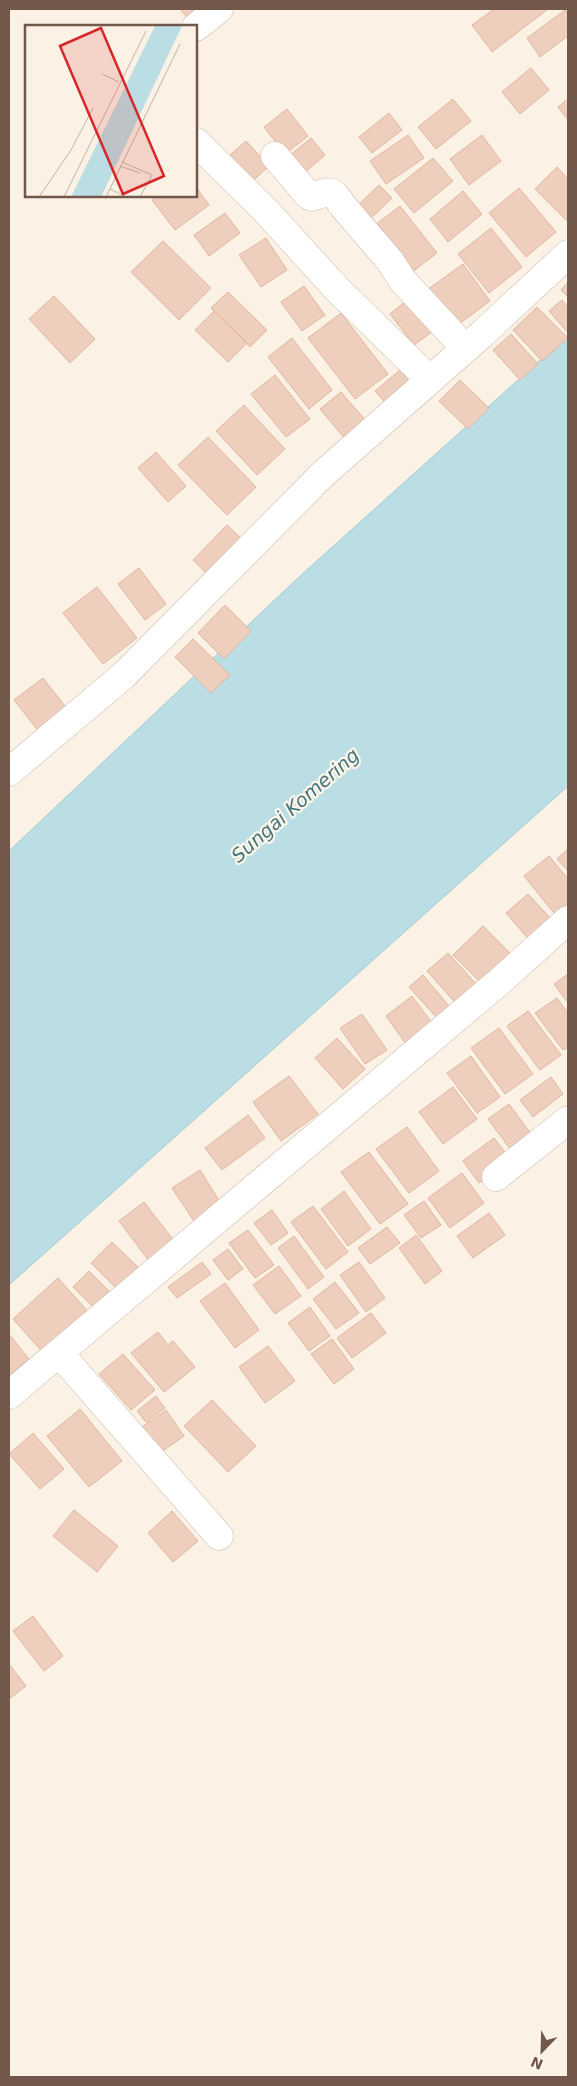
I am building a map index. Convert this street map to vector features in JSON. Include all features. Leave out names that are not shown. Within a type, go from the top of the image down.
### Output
[{"type":"street","points":[[198,25],[219,9]]},
{"type":"street","points":[[198,144],[266,211],[337,289],[430,380]]},
{"type":"street","points":[[275,156],[308,195],[312,197],[328,191],[336,194],[342,205],[390,261],[403,280],[465,348]]},
{"type":"street","points":[[9,772],[124,675],[322,475],[430,380],[568,254]]},
{"type":"street","points":[[9,1395],[60,1354],[499,982],[568,920]]},
{"type":"street","points":[[496,1178],[568,1120]]},
{"type":"street","points":[[60,1354],[219,1536]]},
{"type":"water","name":"Sungai Komering","points":[[568,335],[568,786],[9,1285],[9,851],[299,577]]},
{"type":"building","points":[[180,9],[209,9],[191,22]]},
{"type":"building","points":[[494,9],[548,9],[492,52],[472,25]]},
{"type":"building","points":[[565,10],[568,15],[568,36],[540,57],[527,38]]},
{"type":"building","points":[[531,68],[549,90],[520,114],[502,92]]},
{"type":"building","points":[[453,99],[471,121],[436,149],[418,127]]},
{"type":"building","points":[[568,99],[568,120],[558,107]]},
{"type":"building","points":[[287,109],[308,136],[285,154],[264,127]]},
{"type":"building","points":[[389,113],[402,130],[372,153],[359,137]]},
{"type":"building","points":[[408,135],[424,158],[386,184],[370,161]]},
{"type":"building","points":[[482,135],[501,161],[469,185],[450,159]]},
{"type":"building","points":[[311,138],[325,155],[304,173],[289,156]]},
{"type":"building","points":[[246,141],[269,166],[244,189],[221,163]]},
{"type":"building","points":[[433,158],[453,181],[414,213],[394,189]]},
{"type":"building","points":[[557,167],[568,179],[568,222],[535,189]]},
{"type":"building","points":[[379,185],[392,198],[367,222],[354,209]]},
{"type":"building","points":[[519,188],[556,232],[526,257],[489,213]]},
{"type":"building","points":[[198,190],[209,205],[175,230],[152,200],[154,198],[198,198]]},
{"type":"building","points":[[463,191],[482,214],[448,242],[430,219]]},
{"type":"building","points":[[400,206],[437,253],[407,276],[370,229]]},
{"type":"building","points":[[225,213],[240,233],[209,256],[194,235]]},
{"type":"building","points":[[491,228],[522,267],[489,293],[458,254]]},
{"type":"building","points":[[266,238],[287,270],[261,287],[239,255]]},
{"type":"building","points":[[163,241],[211,288],[179,320],[131,272]]},
{"type":"building","points":[[463,264],[490,301],[455,327],[427,290]]},
{"type":"building","points":[[568,282],[568,297],[561,290]]},
{"type":"building","points":[[304,286],[325,315],[302,331],[281,302]]},
{"type":"building","points":[[228,292],[267,330],[250,347],[211,308]]},
{"type":"building","points":[[54,296],[95,339],[70,363],[29,319]]},
{"type":"building","points":[[411,297],[436,329],[414,345],[390,314]]},
{"type":"building","points":[[562,300],[568,308],[568,333],[549,311]]},
{"type":"building","points":[[537,307],[568,338],[542,361],[513,330]]},
{"type":"building","points":[[214,311],[247,343],[228,362],[195,330]]},
{"type":"building","points":[[341,313],[388,374],[355,399],[308,338]]},
{"type":"building","points":[[511,334],[538,364],[520,380],[493,350]]},
{"type":"building","points":[[292,338],[332,390],[309,409],[268,357]]},
{"type":"building","points":[[400,370],[414,387],[389,407],[375,391]]},
{"type":"building","points":[[275,375],[310,419],[286,437],[251,394]]},
{"type":"building","points":[[460,380],[489,408],[468,429],[439,401]]},
{"type":"building","points":[[341,392],[367,422],[346,440],[320,409]]},
{"type":"building","points":[[244,405],[285,449],[257,475],[216,431]]},
{"type":"building","points":[[208,437],[256,487],[227,515],[178,465]]},
{"type":"building","points":[[156,452],[186,486],[168,502],[138,468]]},
{"type":"building","points":[[227,525],[247,544],[212,579],[193,560]]},
{"type":"building","points":[[139,568],[166,604],[145,620],[118,584]]},
{"type":"building","points":[[97,587],[137,638],[103,664],[63,613]]},
{"type":"building","points":[[225,605],[251,631],[224,659],[198,633]]},
{"type":"building","points":[[193,639],[230,675],[211,693],[175,657]]},
{"type":"building","points":[[43,678],[72,715],[43,737],[14,700]]},
{"type":"building","points":[[568,849],[568,871],[557,859]]},
{"type":"building","points":[[549,856],[568,879],[568,910],[558,918],[524,876]]},
{"type":"building","points":[[528,894],[554,922],[531,942],[506,913]]},
{"type":"building","points":[[483,926],[511,954],[481,983],[453,955]]},
{"type":"building","points":[[448,953],[481,989],[460,1008],[427,971]]},
{"type":"building","points":[[568,974],[568,1003],[554,984]]},
{"type":"building","points":[[423,975],[449,1006],[436,1017],[409,987]]},
{"type":"building","points":[[412,996],[435,1027],[408,1047],[386,1016]]},
{"type":"building","points":[[557,998],[568,1013],[568,1047],[563,1050],[535,1013]]},
{"type":"building","points":[[528,1011],[561,1055],[540,1070],[507,1026]]},
{"type":"building","points":[[362,1014],[387,1050],[365,1064],[340,1028]]},
{"type":"building","points":[[499,1028],[533,1074],[505,1094],[471,1048]]},
{"type":"building","points":[[337,1038],[365,1069],[343,1089],[315,1058]]},
{"type":"building","points":[[471,1056],[500,1097],[477,1113],[447,1073]]},
{"type":"building","points":[[289,1076],[318,1114],[281,1141],[253,1102]]},
{"type":"building","points":[[551,1077],[563,1094],[533,1117],[520,1100]]},
{"type":"building","points":[[453,1087],[477,1119],[443,1144],[419,1112]]},
{"type":"building","points":[[509,1104],[537,1142],[516,1157],[488,1119]]},
{"type":"building","points":[[248,1115],[265,1138],[222,1170],[205,1148]]},
{"type":"building","points":[[407,1127],[439,1171],[409,1193],[376,1149]]},
{"type":"building","points":[[494,1138],[511,1160],[479,1183],[463,1161]]},
{"type":"building","points":[[369,1152],[408,1204],[380,1224],[341,1172]]},
{"type":"building","points":[[200,1170],[223,1207],[196,1224],[172,1188]]},
{"type":"building","points":[[462,1173],[484,1203],[450,1228],[428,1198]]},
{"type":"building","points":[[344,1191],[371,1229],[348,1246],[321,1209]]},
{"type":"building","points":[[424,1201],[441,1225],[421,1238],[404,1215]]},
{"type":"building","points":[[144,1202],[178,1246],[152,1265],[119,1221]]},
{"type":"building","points":[[313,1206],[348,1252],[326,1269],[291,1222]]},
{"type":"building","points":[[272,1210],[288,1233],[271,1245],[254,1223]]},
{"type":"building","points":[[489,1213],[505,1235],[473,1258],[457,1236]]},
{"type":"building","points":[[387,1227],[400,1243],[370,1264],[358,1248]]},
{"type":"building","points":[[248,1230],[274,1265],[255,1278],[229,1243]]},
{"type":"building","points":[[416,1235],[442,1271],[425,1284],[399,1248]]},
{"type":"building","points":[[294,1236],[324,1277],[308,1289],[278,1248]]},
{"type":"building","points":[[112,1242],[142,1271],[120,1292],[91,1263]]},
{"type":"building","points":[[228,1249],[243,1269],[228,1280],[213,1260]]},
{"type":"building","points":[[202,1262],[211,1274],[177,1298],[168,1287]]},
{"type":"building","points":[[359,1262],[385,1298],[366,1312],[340,1275]]},
{"type":"building","points":[[279,1266],[301,1296],[275,1314],[253,1285]]},
{"type":"building","points":[[89,1271],[117,1299],[101,1315],[73,1287]]},
{"type":"building","points":[[58,1278],[93,1317],[48,1358],[13,1319]]},
{"type":"building","points":[[335,1282],[359,1313],[336,1329],[313,1299]]},
{"type":"building","points":[[225,1283],[259,1330],[235,1348],[200,1301]]},
{"type":"building","points":[[310,1307],[330,1336],[309,1351],[288,1323]]},
{"type":"building","points":[[371,1313],[386,1333],[352,1358],[337,1338]]},
{"type":"building","points":[[158,1332],[168,1345],[173,1341],[195,1367],[164,1392],[131,1353]]},
{"type":"building","points":[[9,1334],[29,1359],[9,1376]]},
{"type":"building","points":[[332,1339],[354,1369],[334,1384],[311,1354]]},
{"type":"building","points":[[268,1346],[295,1381],[265,1403],[239,1367]]},
{"type":"building","points":[[123,1354],[155,1390],[131,1410],[99,1374]]},
{"type":"building","points":[[156,1396],[165,1408],[146,1422],[137,1411]]},
{"type":"building","points":[[212,1400],[256,1446],[228,1472],[184,1426]]},
{"type":"building","points":[[80,1409],[122,1461],[89,1487],[47,1436]]},
{"type":"building","points":[[166,1410],[184,1436],[157,1455],[139,1429]]},
{"type":"building","points":[[33,1433],[64,1469],[40,1489],[9,1454]]},
{"type":"building","points":[[74,1510],[118,1546],[97,1572],[53,1536]]},
{"type":"building","points":[[172,1511],[198,1541],[173,1562],[148,1533]]},
{"type":"building","points":[[33,1616],[63,1656],[44,1671],[13,1631]]},
{"type":"building","points":[[9,1664],[26,1686],[9,1699]]}]
